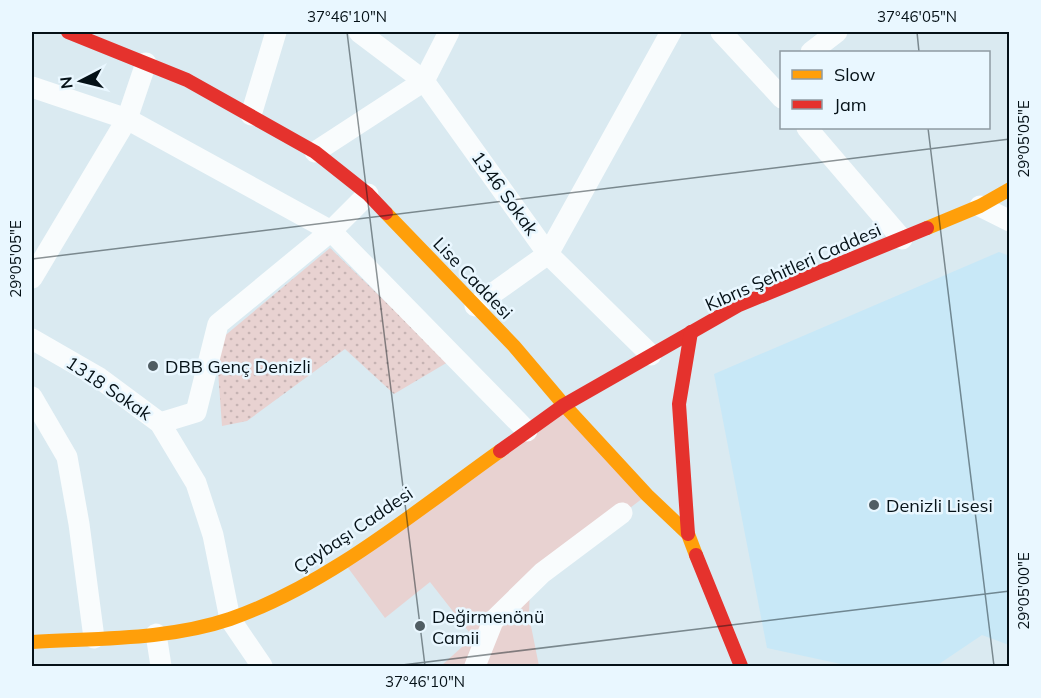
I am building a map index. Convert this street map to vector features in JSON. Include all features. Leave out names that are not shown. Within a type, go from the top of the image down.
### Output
[{"type":"main road","name":"Lise Caddesi","points":[[68,32],[187,80],[315,152],[368,194],[514,346],[564,405],[647,495],[688,534],[741,666]]},
{"type":"main road","name":"Kıbrıs Şehitleri Caddesi","points":[[564,405],[739,305],[980,206],[1010,189]]},
{"type":"main road","points":[[688,534],[679,404],[691,332]]},
{"type":"main road","name":"Çaybaşı Caddesi","points":[[32,642],[165,634],[230,619],[307,585],[380,537],[564,405]]},
{"type":"street","points":[[251,115],[276,32]]},
{"type":"street","name":"1346 Sokak","points":[[359,32],[424,81],[548,254],[651,355]]},
{"type":"street","points":[[315,152],[424,81],[449,32]]},
{"type":"street","points":[[475,306],[548,254],[671,32]]},
{"type":"street","points":[[721,32],[778,87]]},
{"type":"street","points":[[813,51],[837,32]]},
{"type":"street","points":[[32,278],[127,119],[146,63]]},
{"type":"street","points":[[32,87],[127,119],[331,231],[527,430]]},
{"type":"street","points":[[808,129],[902,239]]},
{"type":"street","points":[[160,423],[196,412],[218,324],[331,231],[368,194]]},
{"type":"street","points":[[980,206],[1010,221]]},
{"type":"street","name":"1318 Sokak","points":[[32,339],[98,377],[160,423],[196,483],[213,534],[230,619]]},
{"type":"street","points":[[32,397],[67,457],[94,638]]},
{"type":"street","points":[[475,666],[493,621],[542,573],[622,513]]},
{"type":"street","points":[[230,619],[262,666]]},
{"type":"street","points":[[156,634],[161,666]]},
{"type":"shaded area","points":[[330,248],[448,362],[394,394],[345,349],[247,421],[222,426],[216,343]]},
{"type":"shaded area","name":"Denizli Lisesi","points":[[999,252],[1010,256],[1009,645],[982,635],[936,666],[850,666],[767,648],[714,374]]},
{"type":"shaded area","points":[[564,405],[647,495],[530,584],[529,616],[539,666],[441,666],[473,637],[430,582],[385,618],[343,561]]},
{"type":"traffic: slow","points":[[927,228],[980,206],[1010,189]]},
{"type":"traffic: slow","points":[[386,213],[514,346],[564,405],[647,495],[688,534],[696,555]]},
{"type":"traffic: slow","points":[[32,642],[158,634],[182,631],[230,619],[302,587],[337,566],[404,521],[500,451]]},
{"type":"traffic: jam","points":[[68,32],[187,80],[315,152],[368,194],[386,213]]},
{"type":"traffic: jam","points":[[500,451],[564,405],[739,305],[927,228]]},
{"type":"traffic: jam","points":[[688,534],[679,404],[691,332]]},
{"type":"traffic: jam","points":[[696,555],[741,666]]},
{"type":"place","name":"DBB Genç Denizli","points":[[153,366]]},
{"type":"place","name":"Denizli Lisesi","points":[[874,505]]},
{"type":"place","name":"Değirmenönü Camii","points":[[420,626]]}]
